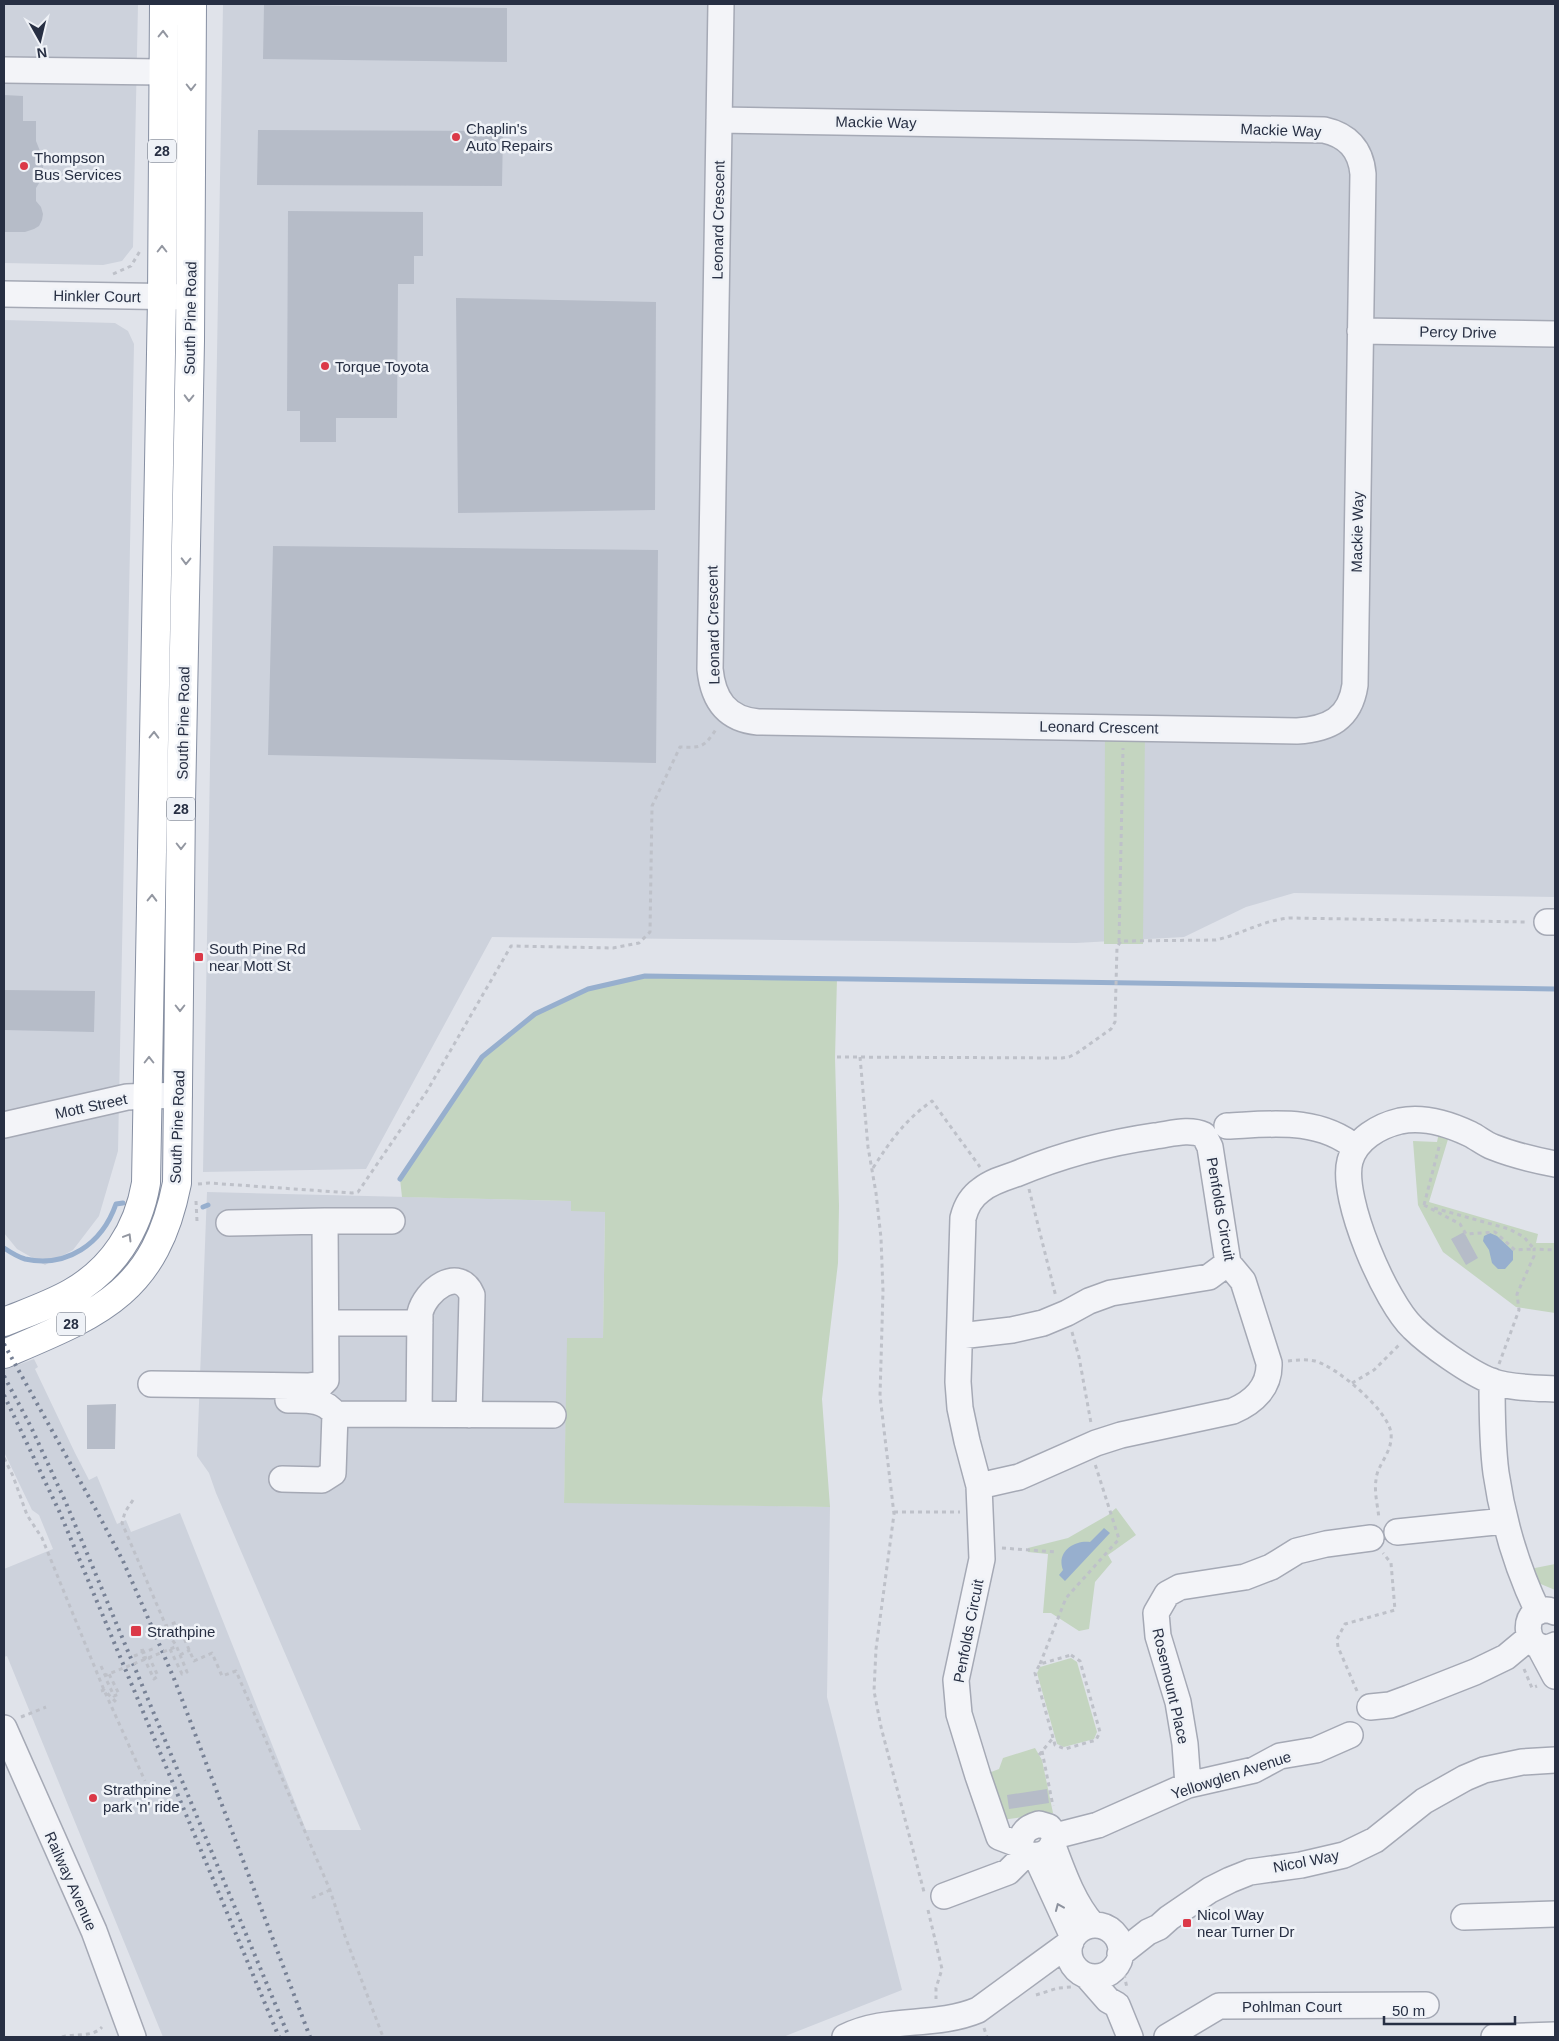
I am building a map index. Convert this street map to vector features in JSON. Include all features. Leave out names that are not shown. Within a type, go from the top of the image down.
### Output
[{"type":"highway","name":"South Pine Road","points":[[4,1322],[56,1301],[78,1288],[109,1264],[130,1234],[143,1201],[146,1183],[162,298],[162,72],[164,4]]},
{"type":"highway","name":"South Pine Road","points":[[4,1354],[72,1324],[112,1301],[149,1261],[168,1220],[177,1183],[181,802],[191,297],[192,4]]},
{"type":"street","name":"Leonard Crescent","points":[[721,4],[710,669],[717,698],[729,711],[739,718],[758,722],[1304,730],[1325,726],[1342,716]]},
{"type":"street","points":[[4,70],[162,72]]},
{"type":"street","name":"Mackie Way","points":[[719,120],[1314,130],[1335,132],[1352,144],[1362,165],[1355,685],[1351,702],[1342,716]]},
{"type":"street","name":"Hinkler Court","points":[[4,294],[191,297]]},
{"type":"street","name":"Percy Drive","points":[[1360,331],[1555,334]]},
{"type":"street","name":"Mott Street","points":[[4,1125],[127,1097],[179,1095]]},
{"type":"street","points":[[1555,1164],[1533,1160],[1492,1146],[1445,1123],[1421,1120],[1401,1121],[1368,1134],[1356,1148],[1349,1162],[1349,1182],[1356,1220],[1378,1275],[1400,1314],[1432,1344],[1492,1382],[1555,1390]]},
{"type":"street","points":[[1226,1126],[1308,1125],[1330,1132],[1356,1148]]},
{"type":"street","name":"Penfolds Circuit","points":[[1042,1845],[999,1837],[959,1714],[956,1680],[982,1559],[980,1497],[960,1408],[958,1382],[963,1218],[966,1208],[972,1198],[990,1184],[1078,1151],[1121,1141],[1190,1131],[1204,1135],[1210,1147],[1228,1263],[1243,1281],[1269,1363]]},
{"type":"street","points":[[282,1479],[322,1480],[333,1473],[326,1400],[325,1221]]},
{"type":"street","points":[[229,1223],[392,1221]]},
{"type":"street","points":[[960,1336],[1012,1330],[1043,1323],[1089,1301],[1111,1293],[1209,1277],[1228,1263]]},
{"type":"street","points":[[419,1414],[420,1323],[422,1305],[428,1296],[442,1284],[451,1281],[461,1282],[470,1288],[472,1295],[469,1415]]},
{"type":"street","points":[[326,1323],[420,1323]]},
{"type":"street","points":[[980,1497],[1019,1477],[1089,1446],[1122,1435],[1233,1411],[1247,1405],[1262,1390],[1270,1371],[1269,1363]]},
{"type":"street","points":[[1492,1382],[1492,1426],[1496,1473],[1506,1521],[1516,1558],[1546,1612],[1530,1618],[1528,1624],[1541,1643],[1555,1675]]},
{"type":"street","points":[[152,1393],[308,1386],[326,1400],[419,1414],[553,1415]]},
{"type":"street","name":"Rosemount Place","points":[[1188,1785],[1185,1744],[1178,1702],[1158,1636],[1156,1613],[1166,1594],[1180,1587],[1245,1577],[1272,1567],[1296,1551],[1326,1544],[1382,1532],[1506,1521]]},
{"type":"street","points":[[1364,1700],[1390,1704],[1409,1698],[1541,1643]]},
{"type":"street","name":"Railway Avenue","points":[[11,1723],[94,1931],[119,2033]]},
{"type":"street","name":"Yellowglen Avenue","points":[[932,1899],[1008,1872],[1042,1845],[1098,1824],[1188,1785],[1254,1770],[1280,1756],[1316,1750],[1350,1735]]},
{"type":"street","name":"Nicol Way","points":[[1522,1762],[1555,1744]]},
{"type":"street","name":"Nicol Way","points":[[1118,1960],[1142,1935],[1159,1927],[1168,1918],[1210,1890],[1250,1872],[1300,1865],[1344,1855],[1374,1840],[1424,1801],[1446,1787],[1484,1770],[1522,1762],[1555,1760]]},
{"type":"street","points":[[1042,1845],[1084,1933]]},
{"type":"street","points":[[1464,1917],[1555,1914]]},
{"type":"street","name":"Nicol Way","points":[[1084,1933],[1168,1918]]},
{"type":"street","points":[[1084,1933],[1069,1955],[1071,1963],[1108,2000],[1117,2005],[1130,2037]]},
{"type":"street","points":[[845,2037],[877,2026],[898,2022],[944,2020],[961,2017],[978,2010],[1084,1933],[1114,1934],[1120,1946],[1118,1960],[1120,1996],[1117,2005]]},
{"type":"street","points":[[1021,1979],[1068,1972],[1101,1977],[1109,1973],[1118,1960]]},
{"type":"street","name":"Pohlman Court","points":[[1166,2037],[1219,2006],[1426,2005]]},
{"type":"street","points":[[1494,2037],[1555,2035]]},
{"type":"path","points":[[196,1184],[209,1183],[358,1192],[427,1091],[511,946],[613,948],[639,943],[650,932],[652,806],[680,748],[700,748],[706,743],[729,711]]},
{"type":"path","points":[[837,1057],[1069,1057],[1111,1029],[1116,1016],[1124,727]]},
{"type":"path","points":[[1119,942],[1216,940],[1263,923],[1290,918],[1551,922]]},
{"type":"path","points":[[860,1057],[860,1075],[868,1147],[873,1168],[880,1238],[882,1282],[880,1396],[894,1512],[876,1649],[874,1690],[881,1727],[932,1899],[941,1964],[941,1974],[936,1996],[937,2009],[944,2020]]},
{"type":"path","points":[[873,1168],[900,1127],[932,1101],[976,1160],[990,1184]]},
{"type":"path","points":[[1424,1204],[1445,1123]]},
{"type":"path","points":[[196,1198],[196,1221]]},
{"type":"path","points":[[1424,1204],[1460,1224],[1466,1234],[1494,1232],[1515,1250],[1555,1250]]},
{"type":"path","points":[[1424,1204],[1509,1229],[1524,1237],[1534,1249],[1534,1256],[1517,1294],[1519,1310],[1492,1382]]},
{"type":"path","points":[[1352,1383],[1374,1370],[1413,1328]]},
{"type":"path","points":[[1269,1363],[1306,1359],[1334,1369],[1352,1383],[1377,1409],[1387,1423],[1391,1434],[1390,1449],[1375,1479],[1382,1532],[1391,1563],[1395,1610],[1345,1624],[1337,1639],[1338,1647],[1364,1700]]},
{"type":"path","points":[[1040,1664],[1072,1656],[1080,1661],[1100,1732],[1096,1740],[1065,1749],[1055,1745],[1035,1673],[1066,1598],[1119,1539],[1089,1446]]},
{"type":"path","points":[[4,1458],[27,1515],[42,1538],[103,1690],[145,1781]]},
{"type":"path","points":[[894,1512],[952,1513],[980,1497]]},
{"type":"path","points":[[133,1500],[125,1512],[122,1523],[166,1626],[177,1622],[194,1661],[212,1653],[222,1676],[236,1670],[330,1890],[383,2037]]},
{"type":"path","points":[[981,1546],[1056,1552]]},
{"type":"path","points":[[106,1675],[148,1658],[170,1649],[175,1647],[171,1638],[187,1672],[182,1674],[170,1649]]},
{"type":"path","points":[[134,1656],[156,1648]]},
{"type":"path","points":[[142,1649],[158,1676],[154,1679],[142,1654],[142,1649]]},
{"type":"path","points":[[180,1655],[190,1650]]},
{"type":"path","points":[[101,1666],[119,1694],[114,1696],[107,1681]]},
{"type":"path","points":[[103,1690],[116,1702]]},
{"type":"path","points":[[11,1723],[46,1707]]},
{"type":"path","points":[[1039,1755],[1053,1738]]},
{"type":"path","points":[[1042,1750],[1055,1816],[1042,1845]]},
{"type":"path","points":[[312,1898],[330,1890]]},
{"type":"path","points":[[62,2037],[86,2035],[99,2030],[119,2033]]},
{"type":"shaded area","points":[[4,4],[138,4],[133,247],[122,261],[103,265],[4,263]]},
{"type":"shaded area","points":[[223,4],[1555,4],[1555,897],[1294,893],[1246,907],[1184,937],[1076,943],[492,937],[366,1169],[203,1172]]},
{"type":"shaded area","points":[[4,320],[115,323],[128,331],[134,344],[118,1151],[99,1216],[73,1250],[45,1265],[17,1249],[4,1233]]},
{"type":"shaded area","points":[[207,1192],[571,1201],[571,1211],[605,1211],[603,1339],[568,1338],[564,1502],[830,1507],[827,1697],[902,1990],[783,2037],[163,2037],[7,1656],[4,1657],[4,1569],[53,1549],[39,1515],[32,1510],[4,1452],[4,1370],[34,1359],[38,1367],[35,1369],[75,1453],[89,1480],[97,1476],[117,1524],[126,1520],[131,1532],[180,1513],[306,1830],[361,1830],[209,1473],[197,1456]]},
{"type":"green space","points":[[1105,727],[1145,727],[1143,944],[1104,944]]},
{"type":"green space","points":[[645,976],[837,978],[835,1058],[839,1206],[838,1263],[822,1399],[830,1507],[564,1503],[567,1338],[603,1338],[605,1212],[571,1211],[571,1201],[402,1197],[400,1179],[482,1057],[535,1014],[588,989]]},
{"type":"green space","points":[[1441,1123],[1452,1126],[1429,1202],[1538,1234],[1536,1243],[1555,1243],[1555,1313],[1516,1307],[1443,1252],[1418,1205],[1413,1141],[1437,1142]]},
{"type":"green space","points":[[1116,1508],[1136,1535],[1108,1555],[1112,1562],[1095,1582],[1089,1629],[1079,1631],[1051,1613],[1043,1613],[1048,1554],[1028,1552],[1028,1548],[1068,1538],[1108,1515]]},
{"type":"green space","points":[[1555,1564],[1555,1590],[1536,1582],[1530,1569]]},
{"type":"green space","points":[[1071,1658],[1077,1662],[1097,1732],[1094,1739],[1064,1747],[1057,1744],[1037,1673],[1040,1667]]},
{"type":"green space","points":[[1035,1748],[1042,1760],[1053,1813],[1002,1820],[986,1774],[999,1769],[1003,1758]]},
{"type":"water","points":[[1490,1233],[1497,1236],[1513,1251],[1513,1260],[1505,1269],[1498,1269],[1492,1263],[1489,1250],[1483,1241],[1484,1236]]},
{"type":"water","points":[[1104,1528],[1110,1533],[1065,1581],[1059,1575],[1063,1570],[1061,1564],[1064,1553],[1073,1545],[1090,1542]]},
{"type":"building","points":[[264,5],[507,8],[507,62],[263,59]]},
{"type":"building","name":"Thompson Bus Services","points":[[4,95],[23,96],[23,121],[36,121],[36,141],[44,161],[41,180],[36,188],[36,201],[41,207],[42,220],[39,226],[25,232],[4,232]]},
{"type":"building","points":[[258,130],[503,131],[502,186],[257,185]]},
{"type":"building","points":[[288,211],[423,212],[423,256],[414,256],[414,284],[398,284],[397,418],[336,418],[336,442],[300,442],[300,411],[287,411]]},
{"type":"building","points":[[456,298],[656,302],[655,510],[458,513]]},
{"type":"building","points":[[273,546],[658,550],[656,763],[268,755]]},
{"type":"building","points":[[4,990],[95,991],[94,1032],[4,1030]]},
{"type":"building","points":[[1464,1232],[1478,1258],[1466,1265],[1451,1239]]},
{"type":"building","points":[[116,1404],[115,1449],[87,1449],[87,1405]]},
{"type":"building","points":[[1047,1789],[1049,1803],[1009,1809],[1007,1795]]},
{"type":"waterway","points":[[400,1179],[482,1057],[535,1014],[588,989],[645,976],[1555,989]]},
{"type":"waterway","points":[[4,1248],[25,1259],[40,1261],[55,1260],[69,1256],[81,1250],[92,1241],[102,1231],[116,1204],[123,1203]]},
{"type":"waterway","points":[[203,1207],[208,1205]]},
{"type":"railway","points":[[4,1344],[123,1561],[175,1681],[310,2037]]},
{"type":"railway","points":[[4,1376],[31,1427],[66,1503],[289,2037]]},
{"type":"railway","points":[[4,1395],[60,1513],[279,2037]]},
{"type":"place","name":"Chaplin's Auto Repairs","points":[[456,137]]},
{"type":"place","name":"Thompson Bus Services","points":[[24,166]]},
{"type":"place","name":"Torque Toyota","points":[[325,366]]},
{"type":"place","name":"South Pine Rd near Mott St","points":[[199,957]]},
{"type":"place","name":"Strathpine","points":[[136,1631]]},
{"type":"place","name":"Strathpine park 'n' ride","points":[[93,1798]]},
{"type":"place","name":"Nicol Way near Turner Dr","points":[[1187,1923]]}]
